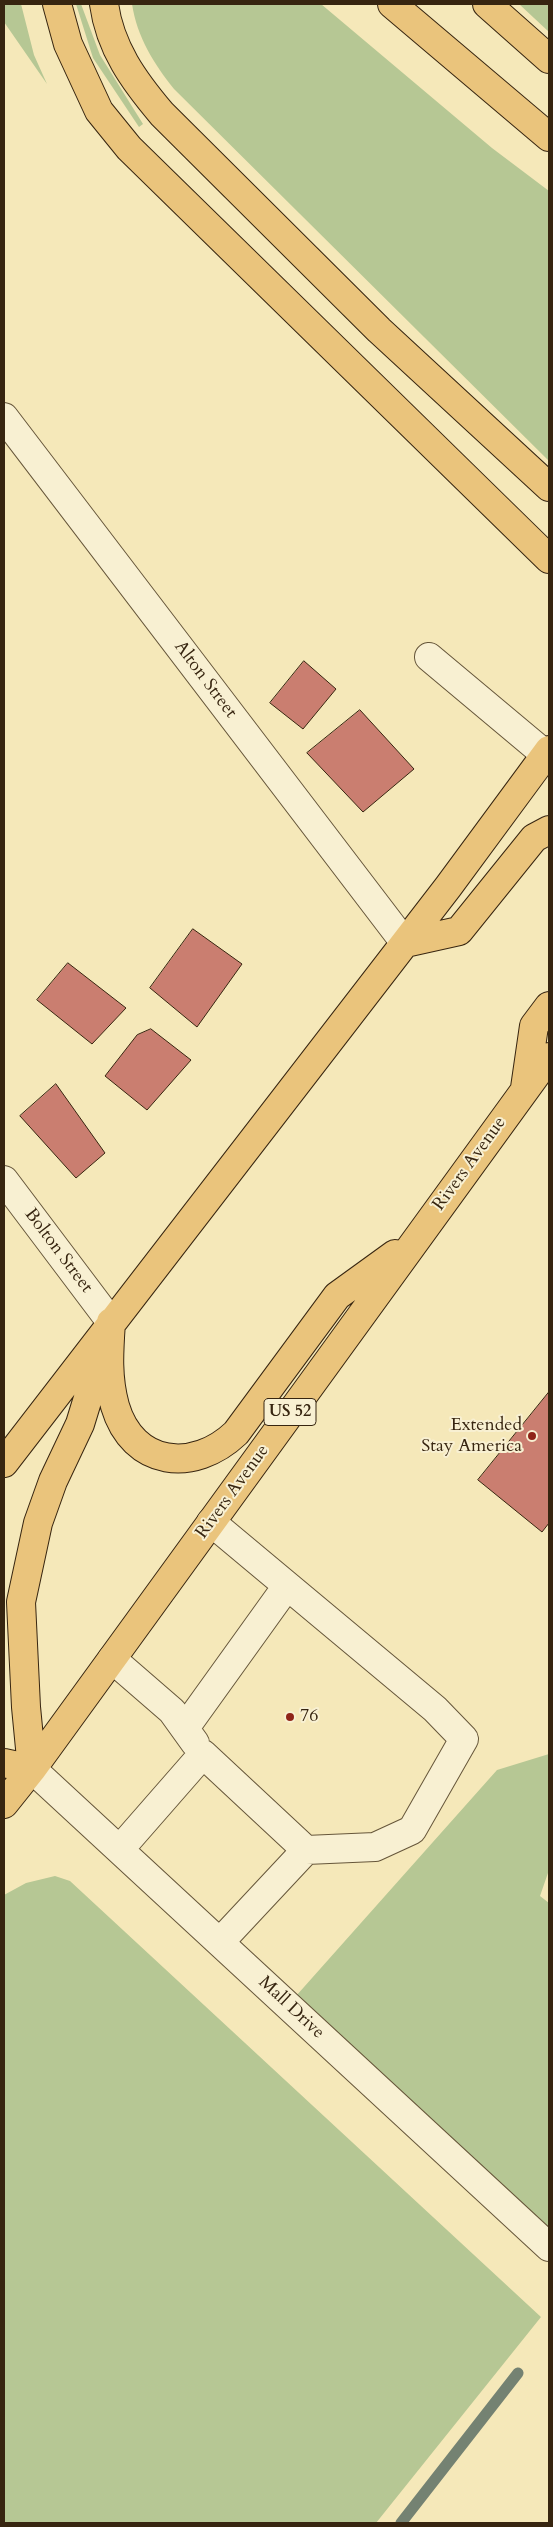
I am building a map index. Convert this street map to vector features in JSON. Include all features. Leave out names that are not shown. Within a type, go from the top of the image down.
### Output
[{"type":"main road","points":[[57,4],[68,44],[98,111],[129,148],[549,559]]},
{"type":"main road","points":[[104,4],[116,49],[136,82],[162,114],[379,330],[549,487]]},
{"type":"main road","points":[[392,4],[549,137]]},
{"type":"main road","points":[[487,4],[549,59]]},
{"type":"main road","points":[[4,1463],[405,943],[547,753]]},
{"type":"main road","points":[[405,943],[459,931],[534,838],[549,830]]},
{"type":"main road","points":[[524,1089],[534,1026],[549,1006]]},
{"type":"main road","name":"Rivers Avenue","points":[[4,1804],[112,1659],[414,1240],[549,1057]]},
{"type":"main road","points":[[111,1322],[108,1370],[115,1407],[128,1433],[146,1450],[167,1458],[190,1459],[221,1448],[236,1433],[337,1296],[414,1240]]},
{"type":"main road","points":[[4,1763],[32,1768],[26,1707],[21,1602],[38,1523],[53,1481],[80,1424],[111,1322]]},
{"type":"street","name":"Alton Street","points":[[4,417],[405,943]]},
{"type":"street","points":[[429,657],[547,753]]},
{"type":"street","name":"Bolton Street","points":[[4,1180],[111,1322]]},
{"type":"street","points":[[211,1522],[435,1709],[464,1738],[412,1830],[375,1847],[306,1850],[220,1942]]},
{"type":"street","points":[[185,1728],[287,1586]]},
{"type":"street","points":[[112,1659],[172,1711],[203,1754],[306,1850]]},
{"type":"street","points":[[120,1849],[203,1754]]},
{"type":"street","name":"Mall Drive","points":[[32,1768],[549,2247]]},
{"type":"green space","points":[[4,4],[21,4],[34,55],[47,84],[4,22]]},
{"type":"green space","points":[[76,4],[81,4],[100,55],[143,124],[139,127],[93,58]]},
{"type":"green space","points":[[132,4],[321,4],[492,148],[549,191],[549,461],[174,89],[147,50],[134,16]]},
{"type":"green space","points":[[519,4],[549,4],[549,32]]},
{"type":"green space","points":[[549,1754],[549,1870],[540,1896],[549,1903],[549,2247],[288,2005],[497,1770]]},
{"type":"green space","points":[[55,1876],[70,1881],[541,2317],[376,2523],[4,2523],[4,1895],[26,1883]]},
{"type":"building","points":[[304,661],[336,689],[303,729],[270,703]]},
{"type":"building","points":[[360,710],[414,769],[363,812],[307,753]]},
{"type":"building","points":[[193,929],[242,964],[197,1027],[150,988]]},
{"type":"building","points":[[68,963],[126,1008],[92,1044],[37,1000]]},
{"type":"building","points":[[151,1029],[191,1060],[147,1110],[105,1076],[137,1035]]},
{"type":"building","points":[[56,1084],[105,1153],[76,1178],[20,1116]]},
{"type":"building","name":"Extended Stay America","points":[[549,1392],[549,1523],[542,1532],[478,1480]]},
{"type":"waterway","points":[[401,2523],[518,2373]]},
{"type":"place","name":"Extended Stay America","points":[[532,1436]]},
{"type":"place","name":"76","points":[[290,1717]]}]
